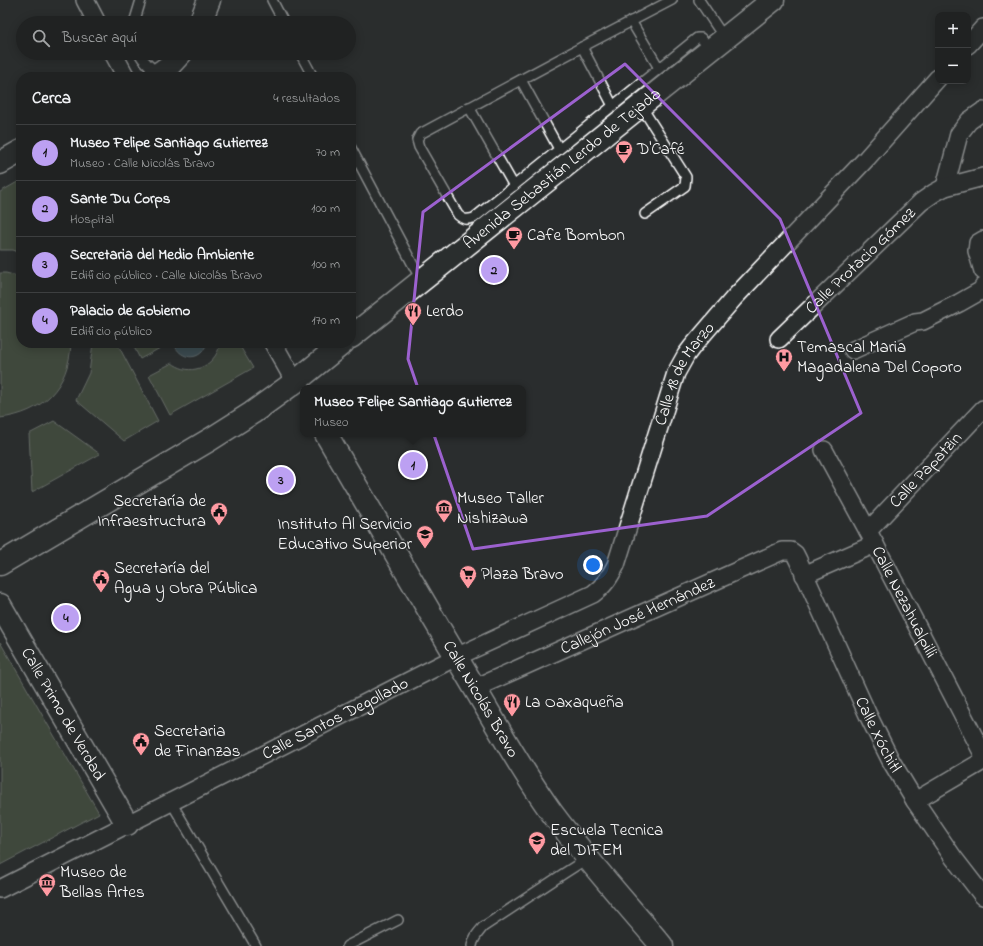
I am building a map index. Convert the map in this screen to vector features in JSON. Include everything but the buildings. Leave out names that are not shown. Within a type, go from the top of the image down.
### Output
[{"type":"main road","points":[[203,16],[209,0]]},
{"type":"main road","name":"Avenida Sebastián Lerdo de Tejada","points":[[356,333],[773,0]]},
{"type":"main road","points":[[161,72],[174,60]]},
{"type":"main road","points":[[0,163],[16,155]]},
{"type":"main road","points":[[302,385],[338,348]]},
{"type":"main road","points":[[0,564],[211,439],[252,413],[299,388]]},
{"type":"main road","name":"Calle Nicolás Bravo","points":[[328,437],[474,688],[539,794],[588,858],[662,946]]},
{"type":"main road","name":"Calle Primo de Verdad","points":[[0,605],[127,824]]},
{"type":"street","points":[[84,0],[93,16]]},
{"type":"street","points":[[971,42],[983,28]]},
{"type":"street","points":[[117,60],[123,72]]},
{"type":"street","name":"Calle 18 de Marzo","points":[[456,657],[592,594],[600,589],[608,580],[616,564],[676,373],[686,355],[734,298],[867,158],[935,81]]},
{"type":"street","points":[[945,188],[959,134],[969,121],[983,111]]},
{"type":"street","name":"Calle Protacio Gómez","points":[[779,339],[920,202],[945,188],[983,177]]},
{"type":"street","points":[[983,240],[978,243],[977,251],[983,271]]},
{"type":"street","points":[[853,350],[915,322],[923,321],[982,290],[983,287]]},
{"type":"street","points":[[276,348],[299,388]]},
{"type":"street","name":"Calle Papatzin","points":[[871,538],[983,409]]},
{"type":"street","name":"Calle Nezahualpilli","points":[[824,450],[983,754]]},
{"type":"street","points":[[801,567],[871,538]]},
{"type":"street","name":"Callejón José Hernández","points":[[474,688],[782,551],[791,551],[795,554],[801,567]]},
{"type":"street","name":"Calle Xóchitl","points":[[801,567],[868,715],[891,761],[915,801],[953,857],[983,896]]},
{"type":"street","name":"Calle Santos Degollado","points":[[0,889],[456,657]]},
{"type":"street","points":[[915,801],[983,762]]},
{"type":"lane","points":[[136,16],[141,0]]},
{"type":"lane","points":[[272,0],[280,16]]},
{"type":"lane","points":[[672,0],[420,134],[417,140],[419,147],[458,215],[467,220],[474,218],[697,38],[718,44]]},
{"type":"lane","points":[[698,0],[718,44]]},
{"type":"lane","points":[[631,21],[659,68]]},
{"type":"lane","points":[[582,47],[613,106]]},
{"type":"lane","points":[[143,60],[153,72]]},
{"type":"lane","points":[[304,60],[310,72]]},
{"type":"lane","points":[[521,80],[559,149]]},
{"type":"lane","points":[[641,106],[686,177],[685,186],[645,214]]},
{"type":"lane","points":[[469,107],[514,186]]},
{"type":"lane","points":[[356,157],[422,280]]},
{"type":"lane","points":[[171,802],[256,946]]},
{"type":"lane","points":[[472,946],[472,942],[483,927],[588,858]]},
{"type":"lane","points":[[347,946],[398,920]]},
{"type":"highlighted area","points":[[625,64],[780,219],[861,413],[707,516],[473,549],[408,359],[423,212]]},
{"type":"green space","points":[[16,183],[16,251],[0,250],[0,192]]},
{"type":"green space","points":[[0,273],[6,273],[16,276],[16,348],[70,348],[65,373],[59,385],[51,395],[41,404],[29,410],[0,418]]},
{"type":"green space","points":[[92,348],[120,348],[158,421],[124,441],[76,400],[89,373]]},
{"type":"green space","points":[[134,348],[160,348],[140,359]]},
{"type":"green space","points":[[219,348],[241,348],[253,368],[170,415],[149,375],[172,363],[180,368],[193,370],[200,368],[209,363],[218,352]]},
{"type":"green space","points":[[54,421],[100,454],[32,492],[29,434]]},
{"type":"green space","points":[[0,642],[99,813],[0,865]]},
{"type":"water","points":[[176,348],[205,348],[198,355],[190,357],[185,356]]},
{"type":"place","name":"D'Café","points":[[624,164]]},
{"type":"place","name":"Cafe Bombon","points":[[514,250]]},
{"type":"place","name":"Sante Du Corps","points":[[494,270]]},
{"type":"place","name":"Lerdo","points":[[413,326]]},
{"type":"place","name":"Temascal Maria Magadalena Del Coporo","points":[[784,372]]},
{"type":"place","name":"Museo Felipe Santiago Gutierrez","points":[[413,465]]},
{"type":"place","name":"Secretaria del Medio Ambiente","points":[[281,480]]},
{"type":"place","name":"Museo Taller Nishizawa","points":[[444,523]]},
{"type":"place","name":"Secretaría de Infraestructura","points":[[219,526]]},
{"type":"place","name":"Instituto Al Servicio Educativo Superior","points":[[425,549]]},
{"type":"place","name":"Plaza Bravo","points":[[468,589]]},
{"type":"place","name":"Secretaría del Agua y Obra Pública","points":[[101,593]]},
{"type":"place","name":"Palacio de Gobierno","points":[[66,618]]},
{"type":"place","name":"La Oaxaqueña","points":[[512,717]]},
{"type":"place","name":"Secretaria de Finanzas","points":[[141,756]]},
{"type":"place","name":"Escuela Tecnica del DIFEM","points":[[537,855]]},
{"type":"place","name":"Museo de Bellas Artes","points":[[47,897]]}]
